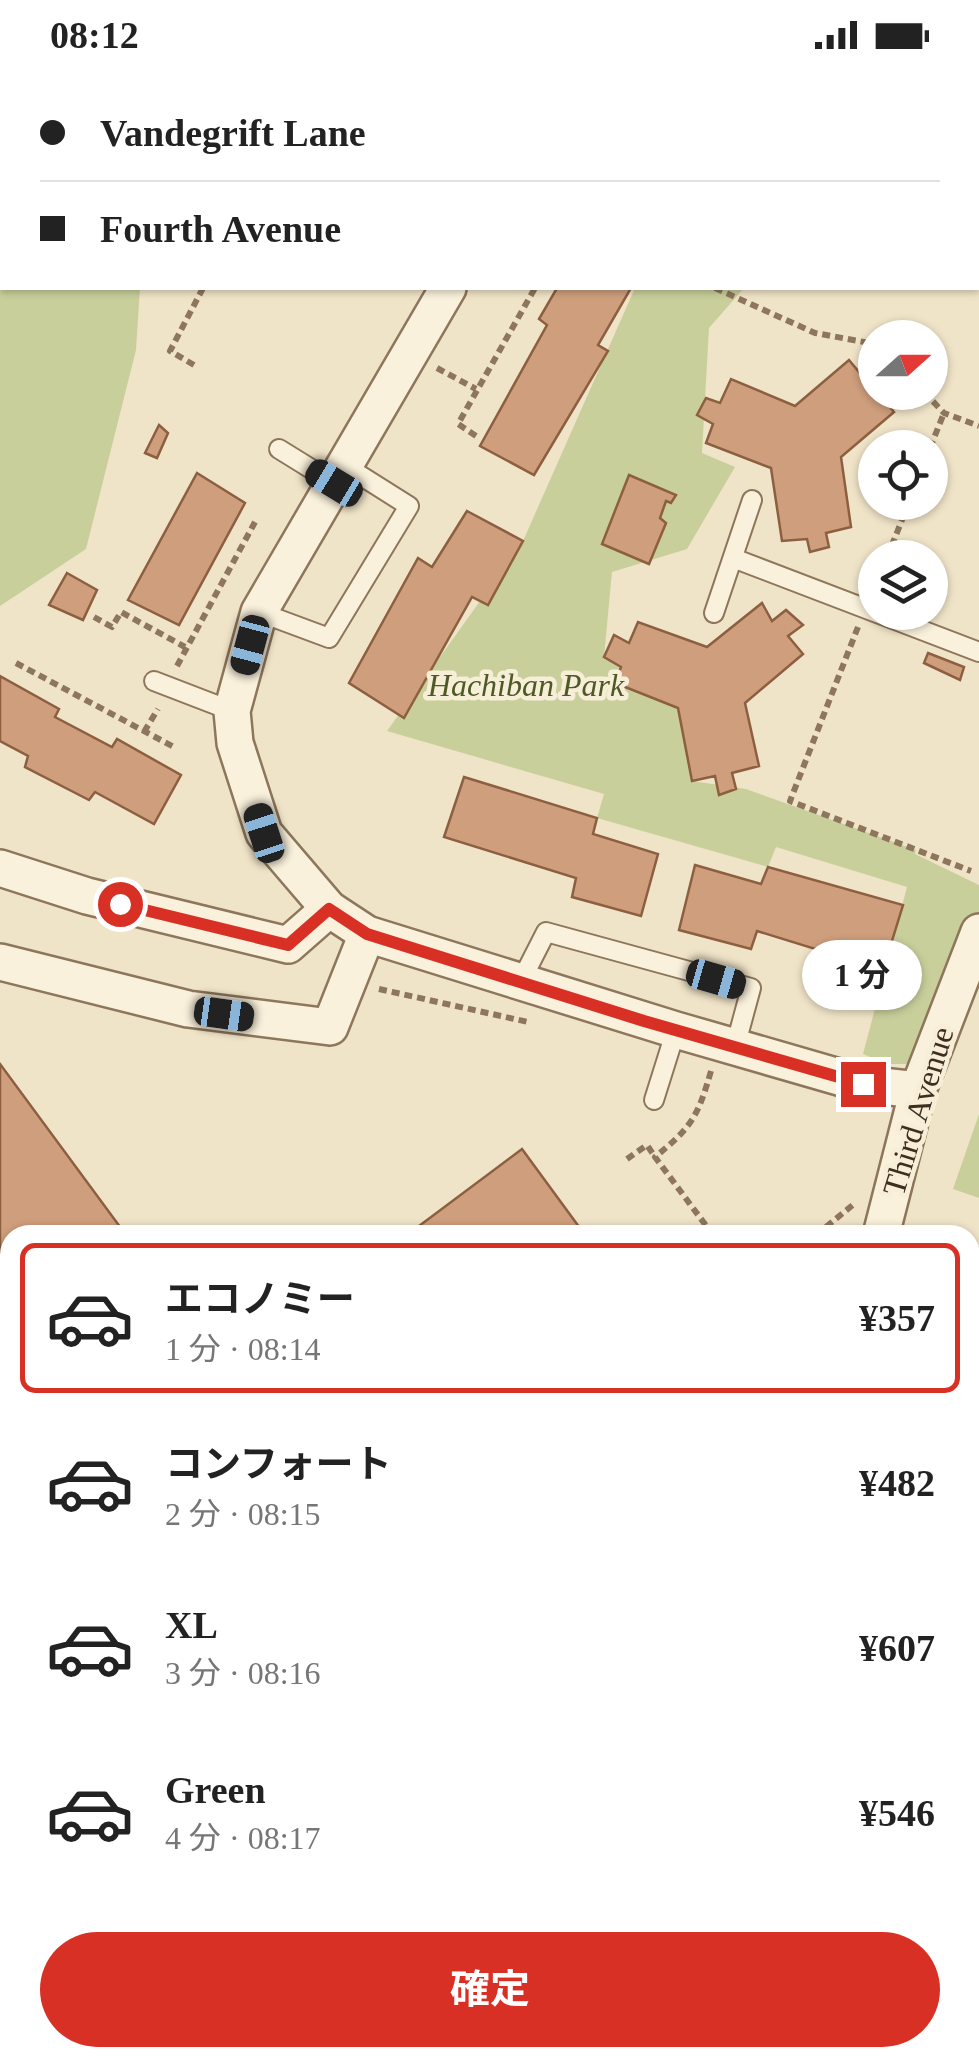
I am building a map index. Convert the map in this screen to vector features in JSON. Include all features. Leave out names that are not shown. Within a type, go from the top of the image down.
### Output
[{"type":"street","points":[[447,290],[258,612],[232,711],[235,742],[264,833],[329,909],[367,934],[520,983],[725,1064],[918,1090]]},
{"type":"street","points":[[0,868],[87,896],[288,945],[329,909]]},
{"type":"street","name":"Third Avenue","points":[[884,1225],[918,1090],[979,932]]},
{"type":"street","points":[[0,962],[188,1009],[330,1027],[367,934]]},
{"type":"lane","points":[[258,612],[330,638],[409,506],[279,449]]},
{"type":"lane","points":[[714,613],[752,500]]},
{"type":"lane","points":[[733,558],[979,652]]},
{"type":"lane","points":[[161,684],[232,711]]},
{"type":"lane","points":[[520,983],[546,932],[751,988],[725,1064]]},
{"type":"lane","points":[[654,1100],[672,1041]]},
{"type":"path","points":[[194,365],[170,351],[202,290]]},
{"type":"path","points":[[476,436],[458,424],[532,290]]},
{"type":"path","points":[[718,290],[815,333],[858,341]]},
{"type":"path","points":[[410,354],[476,389]]},
{"type":"path","points":[[940,410],[979,426]]},
{"type":"path","points":[[937,430],[944,414]]},
{"type":"path","points":[[161,684],[186,647],[255,522]]},
{"type":"path","points":[[94,617],[112,627],[121,612],[186,647]]},
{"type":"path","points":[[858,626],[790,801],[971,872]]},
{"type":"path","points":[[16,664],[174,747]]},
{"type":"path","points":[[350,977],[388,993],[540,1024]]},
{"type":"path","points":[[655,1157],[677,1139],[699,1111],[725,1064],[672,1041]]},
{"type":"path","points":[[627,1159],[646,1145],[706,1225]]},
{"type":"path","points":[[828,1225],[860,1199]]},
{"type":"green space","points":[[0,290],[140,290],[136,350],[86,549],[0,606]]},
{"type":"green space","name":"Hachiban Park","points":[[634,290],[742,290],[709,328],[702,453],[735,467],[687,549],[612,572],[604,657],[678,708],[692,781],[746,789],[916,850],[915,854],[979,885],[979,914],[912,1064],[886,1064],[863,1054],[907,887],[776,847],[768,867],[597,818],[604,794],[387,731],[523,541]]},
{"type":"green space","points":[[979,1114],[979,1198],[953,1189]]},
{"type":"building","points":[[556,290],[630,290],[598,345],[608,351],[534,475],[480,446],[547,325],[539,319]]},
{"type":"building","points":[[849,360],[858,371],[858,410],[894,412],[873,430],[858,430],[858,443],[841,457],[851,527],[826,533],[829,547],[810,552],[807,539],[782,541],[771,468],[706,443],[713,424],[697,415],[706,398],[720,403],[731,379],[795,406]]},
{"type":"building","points":[[159,425],[168,433],[157,458],[145,453]]},
{"type":"building","points":[[197,473],[245,503],[179,625],[128,600]]},
{"type":"building","points":[[629,475],[676,495],[671,503],[666,501],[660,518],[666,523],[649,564],[602,544]]},
{"type":"building","points":[[467,511],[523,541],[488,605],[472,597],[404,718],[349,683],[418,558],[432,567]]},
{"type":"building","points":[[67,573],[97,590],[83,620],[49,605]]},
{"type":"building","points":[[762,603],[772,621],[786,610],[803,625],[788,636],[803,654],[745,703],[759,766],[732,773],[736,789],[719,795],[715,776],[692,781],[678,708],[615,683],[621,667],[604,657],[614,635],[629,643],[638,622],[707,647]]},
{"type":"building","points":[[928,653],[964,667],[960,680],[924,663]]},
{"type":"building","points":[[0,676],[59,709],[55,717],[112,747],[117,739],[181,775],[154,824],[95,792],[89,800],[25,767],[28,756],[0,741]]},
{"type":"building","points":[[464,777],[597,818],[593,834],[658,854],[641,916],[572,897],[576,878],[444,837]]},
{"type":"building","points":[[695,865],[761,884],[768,867],[903,905],[883,970],[757,931],[751,949],[679,930]]},
{"type":"building","points":[[0,1064],[119,1225],[0,1225]]},
{"type":"building","points":[[522,1149],[578,1225],[420,1225]]},
{"type":"route","points":[[120,904],[288,945],[329,909],[367,934],[644,1021],[863,1084]]}]
